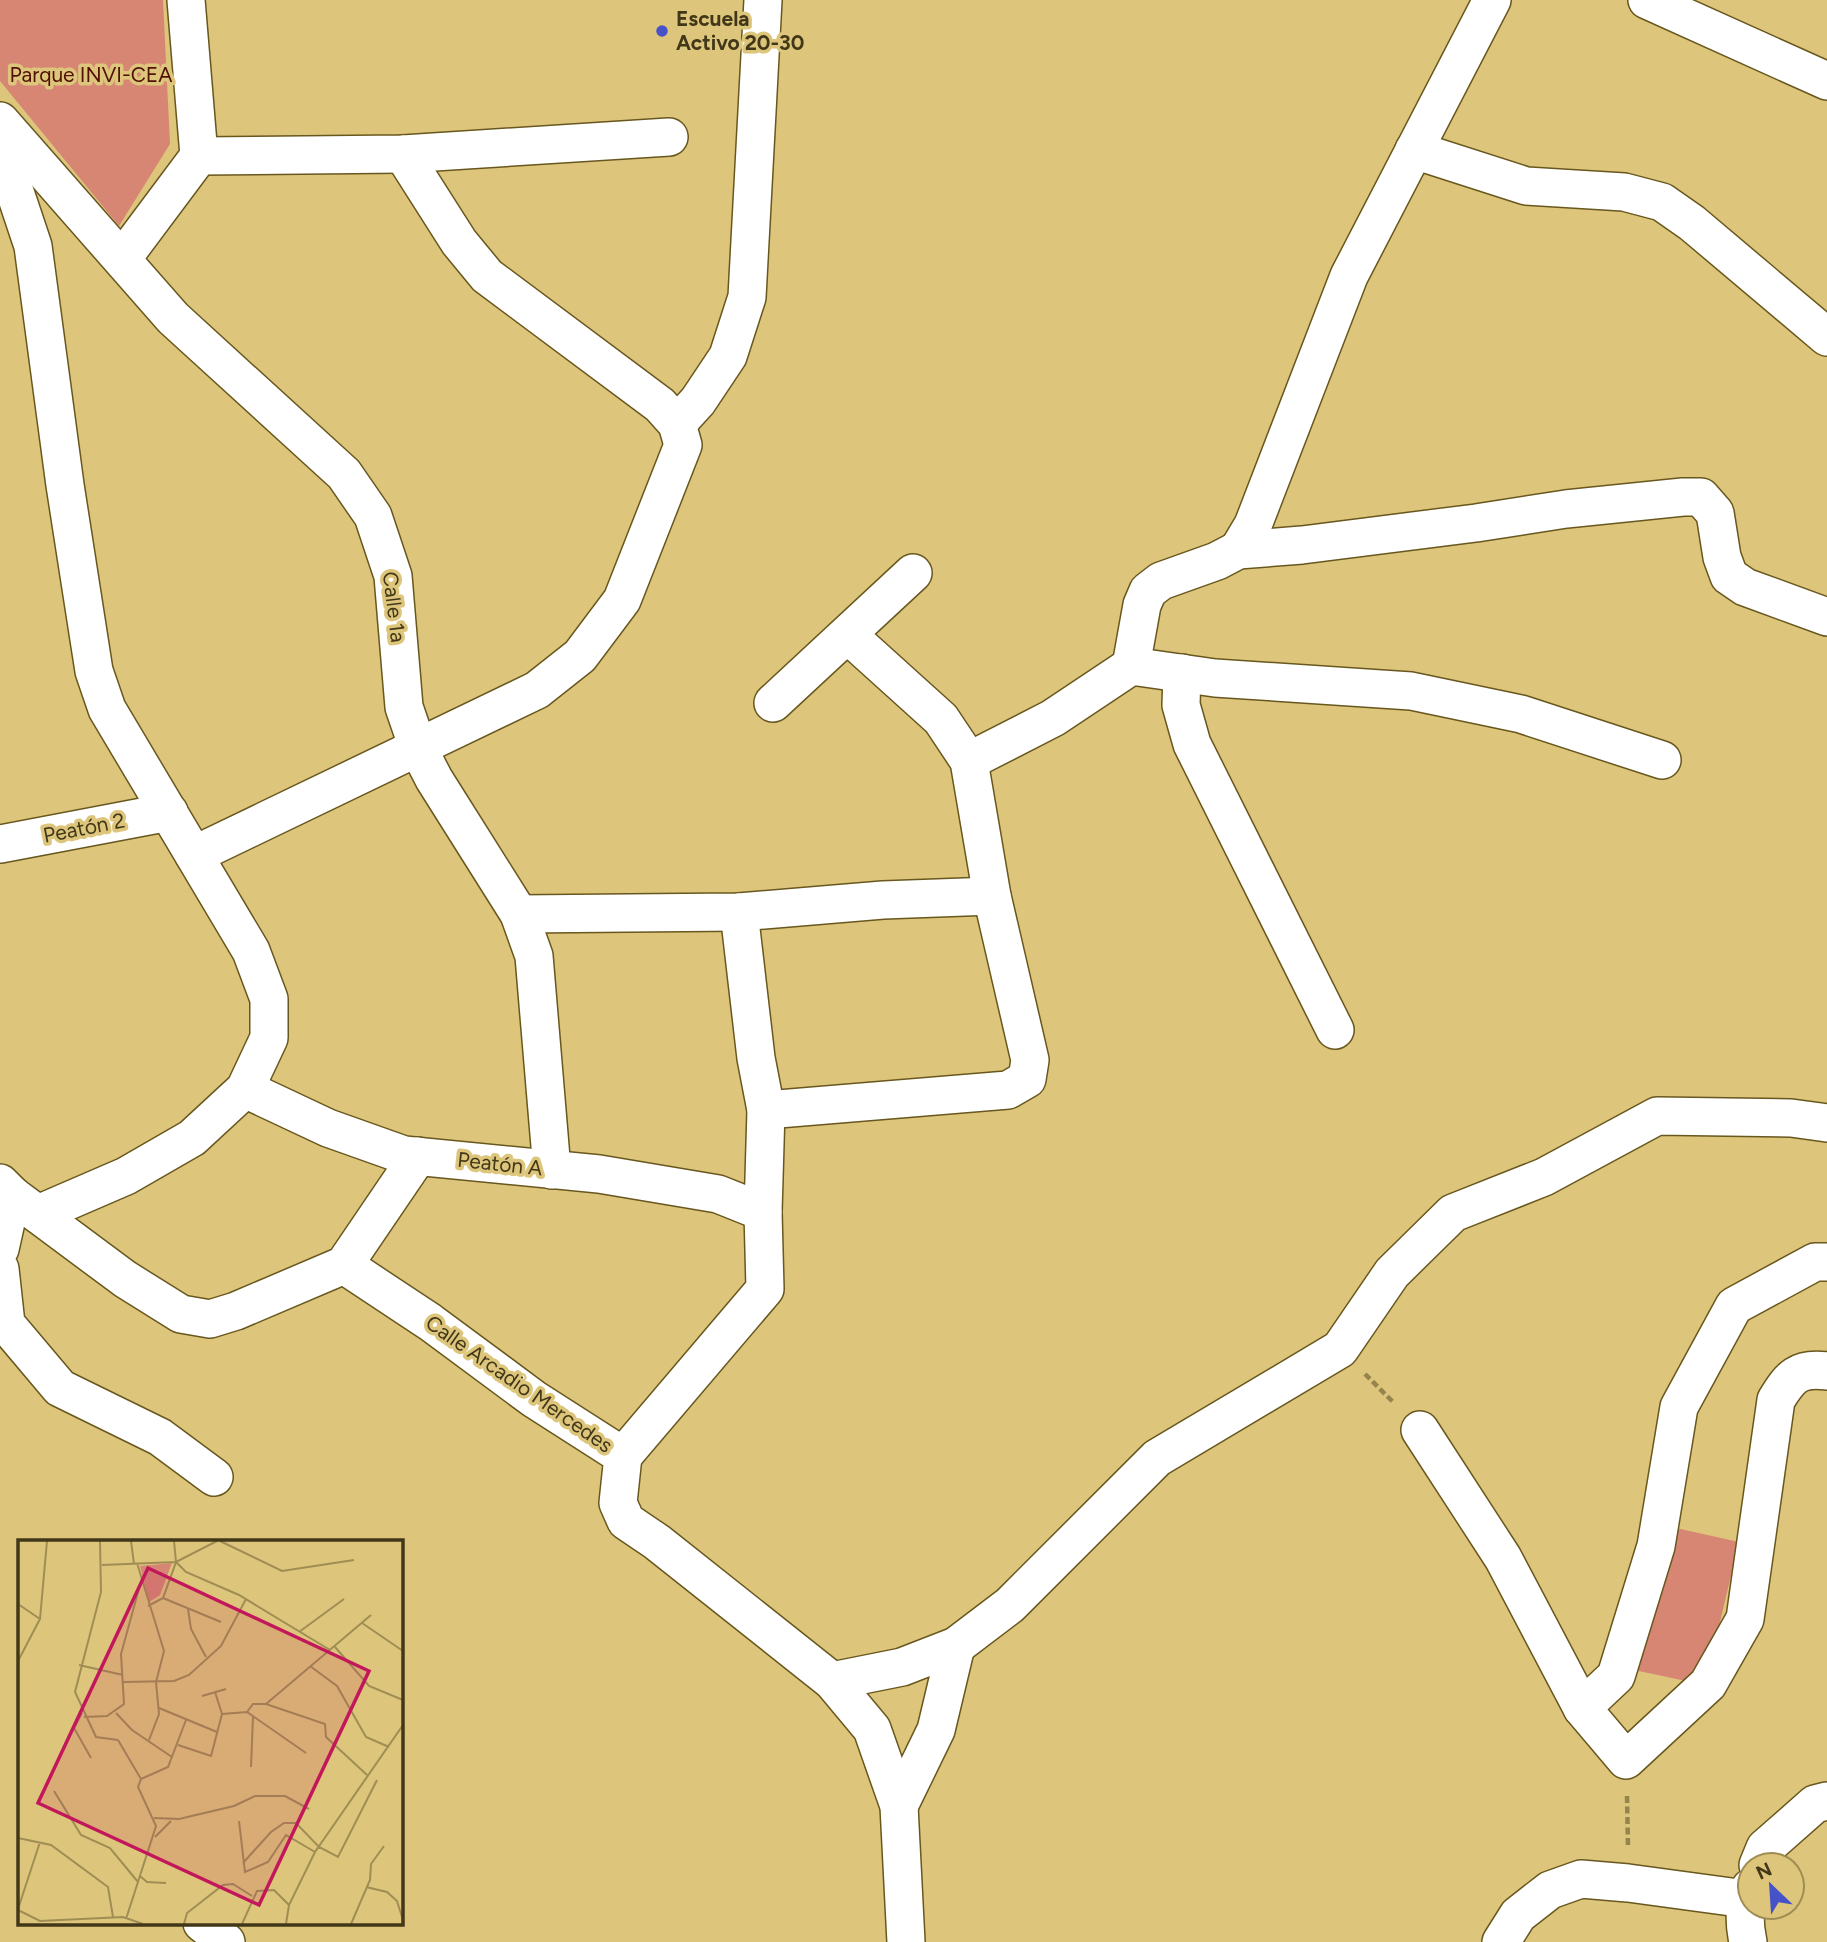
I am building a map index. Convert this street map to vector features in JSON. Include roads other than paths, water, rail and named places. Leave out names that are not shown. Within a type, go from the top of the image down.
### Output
[{"type":"street","points":[[121,259],[199,156],[186,0]]},
{"type":"street","points":[[677,424],[698,401],[729,356],[747,297],[763,0]]},
{"type":"street","points":[[1238,550],[1253,525],[1349,276],[1492,0]]},
{"type":"street","points":[[1647,0],[1827,81]]},
{"type":"street","name":"Calle 1a","points":[[0,121],[173,318],[344,474],[373,516],[393,576],[404,707],[418,748],[434,779],[519,914],[534,956],[552,1170]]},
{"type":"street","points":[[199,156],[403,154],[669,137]]},
{"type":"street","points":[[0,148],[33,246],[65,485],[94,671],[107,709],[251,951],[269,999],[269,1038],[245,1089],[192,1138],[126,1176],[16,1198]]},
{"type":"street","points":[[1414,150],[1526,186],[1624,192],[1662,202],[1692,223],[1827,337]]},
{"type":"street","points":[[194,855],[537,690],[580,656],[622,600],[683,445],[677,424],[660,405],[487,276],[459,242],[403,154]]},
{"type":"street","points":[[1131,666],[1142,605],[1148,591],[1161,581],[1217,561],[1238,550],[1302,545],[1566,509],[1701,497],[1715,513],[1722,557],[1729,576],[1745,587],[1827,617]]},
{"type":"street","points":[[773,703],[913,573]]},
{"type":"street","points":[[766,1110],[1008,1090],[1027,1079],[1030,1060],[992,895],[969,761],[941,719],[848,635]]},
{"type":"street","points":[[969,761],[1053,718],[1131,666],[1215,678],[1411,691],[1521,714],[1662,760]]},
{"type":"street","points":[[1182,673],[1181,705],[1192,744],[1335,1030]]},
{"type":"street","name":"Peatón 2","points":[[0,844],[169,812]]},
{"type":"street","points":[[519,914],[739,912],[883,900],[992,895]]},
{"type":"street","points":[[622,1456],[765,1289],[763,1212],[766,1110],[756,1058],[739,912]]},
{"type":"street","name":"Peatón A","points":[[245,1089],[328,1128],[404,1155],[599,1174],[718,1194],[763,1212]]},
{"type":"street","points":[[832,1681],[902,1667],[956,1646],[1010,1605],[1157,1458],[1340,1349],[1392,1273],[1452,1213],[1544,1177],[1657,1116],[1791,1118],[1827,1124]]},
{"type":"street","points":[[16,1198],[125,1279],[181,1314],[210,1319],[236,1311],[344,1265],[418,1156]]},
{"type":"street","points":[[0,1249],[16,1198]]},
{"type":"street","points":[[1582,1707],[1616,1676],[1656,1546],[1679,1407],[1734,1306],[1815,1262],[1827,1262]]},
{"type":"street","name":"Calle Arcadio Mercedes","points":[[344,1265],[430,1322],[534,1399],[622,1456],[618,1503],[626,1521],[657,1542],[832,1681],[872,1729],[899,1806],[906,1942]]},
{"type":"street","points":[[0,1269],[6,1324],[60,1388],[160,1437],[214,1477]]},
{"type":"street","points":[[1420,1430],[1503,1558],[1582,1707],[1626,1760],[1708,1684],[1745,1619],[1776,1400],[1790,1378],[1811,1369],[1827,1371]]},
{"type":"street","points":[[899,1806],[936,1730],[956,1646]]},
{"type":"street","points":[[1764,1851],[1815,1804],[1827,1801]]},
{"type":"street","points":[[1501,1942],[1518,1915],[1550,1890],[1581,1879],[1736,1892]]},
{"type":"street","points":[[1746,1921],[1748,1942]]},
{"type":"street","points":[[203,1924],[226,1942]]},
{"type":"place","name":"Escuela Activo 20-30","points":[[662,31]]},
{"type":"park label","name":"Parque INVI-CEA","points":[[91,75]]}]
